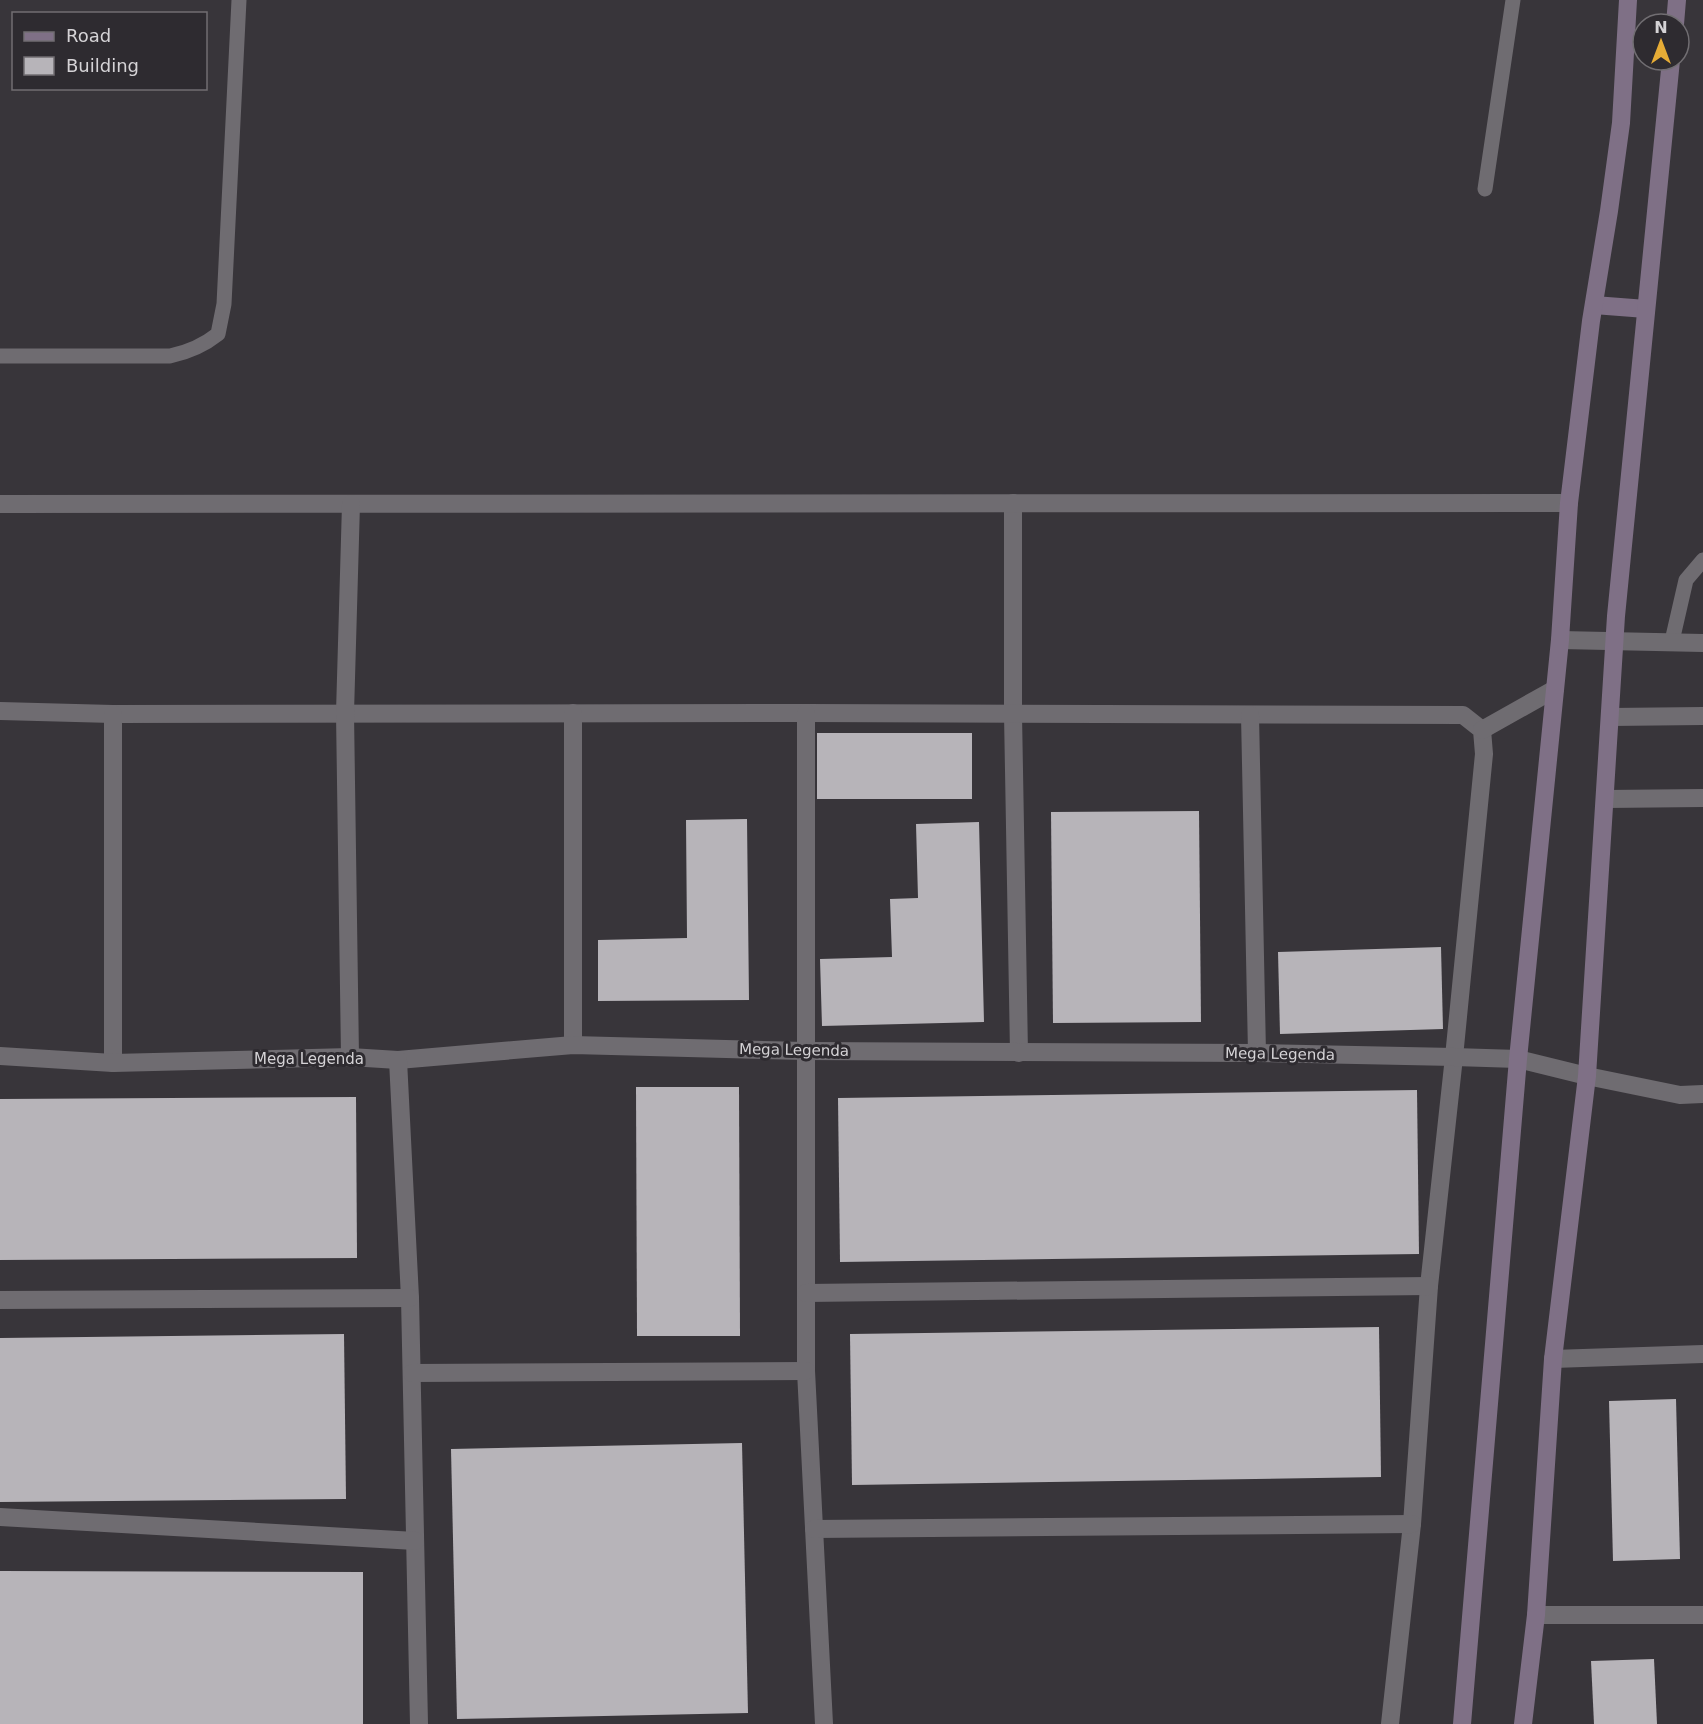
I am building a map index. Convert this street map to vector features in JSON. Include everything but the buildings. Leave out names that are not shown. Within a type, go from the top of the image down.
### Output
[{"type":"street","points":[[1462,1724],[1518,1059],[1560,640],[1569,503],[1594,305],[1621,123],[1628,0]]},
{"type":"street","points":[[1523,1724],[1536,1614],[1553,1359],[1587,1076],[1615,640],[1670,72]]},
{"type":"street","points":[[1594,305],[1646,309]]},
{"type":"street","points":[[1012,502],[1019,1053]]},
{"type":"street","points":[[0,504],[1569,503]]},
{"type":"street","points":[[350,1057],[345,713],[351,504]]},
{"type":"street","points":[[1560,640],[1703,643]]},
{"type":"street","points":[[1482,730],[1555,689]]},
{"type":"street","points":[[0,711],[113,714],[806,713],[1463,716],[1482,730],[1484,754],[1429,1286],[1412,1524],[1390,1724]]},
{"type":"street","points":[[573,713],[573,1045]]},
{"type":"street","points":[[806,713],[806,1371],[824,1724]]},
{"type":"street","points":[[113,714],[113,1063]]},
{"type":"street","points":[[1250,715],[1257,1053]]},
{"type":"street","points":[[1610,717],[1703,717]]},
{"type":"street","points":[[1606,799],[1703,798]]},
{"type":"street","name":"Mega Legenda","points":[[0,1056],[113,1063],[350,1057],[398,1060],[573,1045],[806,1051],[1257,1053],[1454,1057],[1518,1059],[1680,1095],[1703,1095]]},
{"type":"street","points":[[398,1060],[410,1298],[419,1724]]},
{"type":"street","points":[[806,1293],[1429,1286]]},
{"type":"street","points":[[0,1300],[410,1298]]},
{"type":"street","points":[[1553,1359],[1703,1354]]},
{"type":"street","points":[[412,1373],[806,1371]]},
{"type":"street","points":[[0,1518],[415,1541]]},
{"type":"street","points":[[814,1530],[1412,1524]]},
{"type":"street","points":[[1536,1614],[1703,1615]]},
{"type":"lane","points":[[0,356],[170,356],[190,352],[218,334],[224,304],[239,0]]},
{"type":"lane","points":[[1485,189],[1513,0]]},
{"type":"lane","points":[[1672,641],[1686,580],[1703,560]]}]
